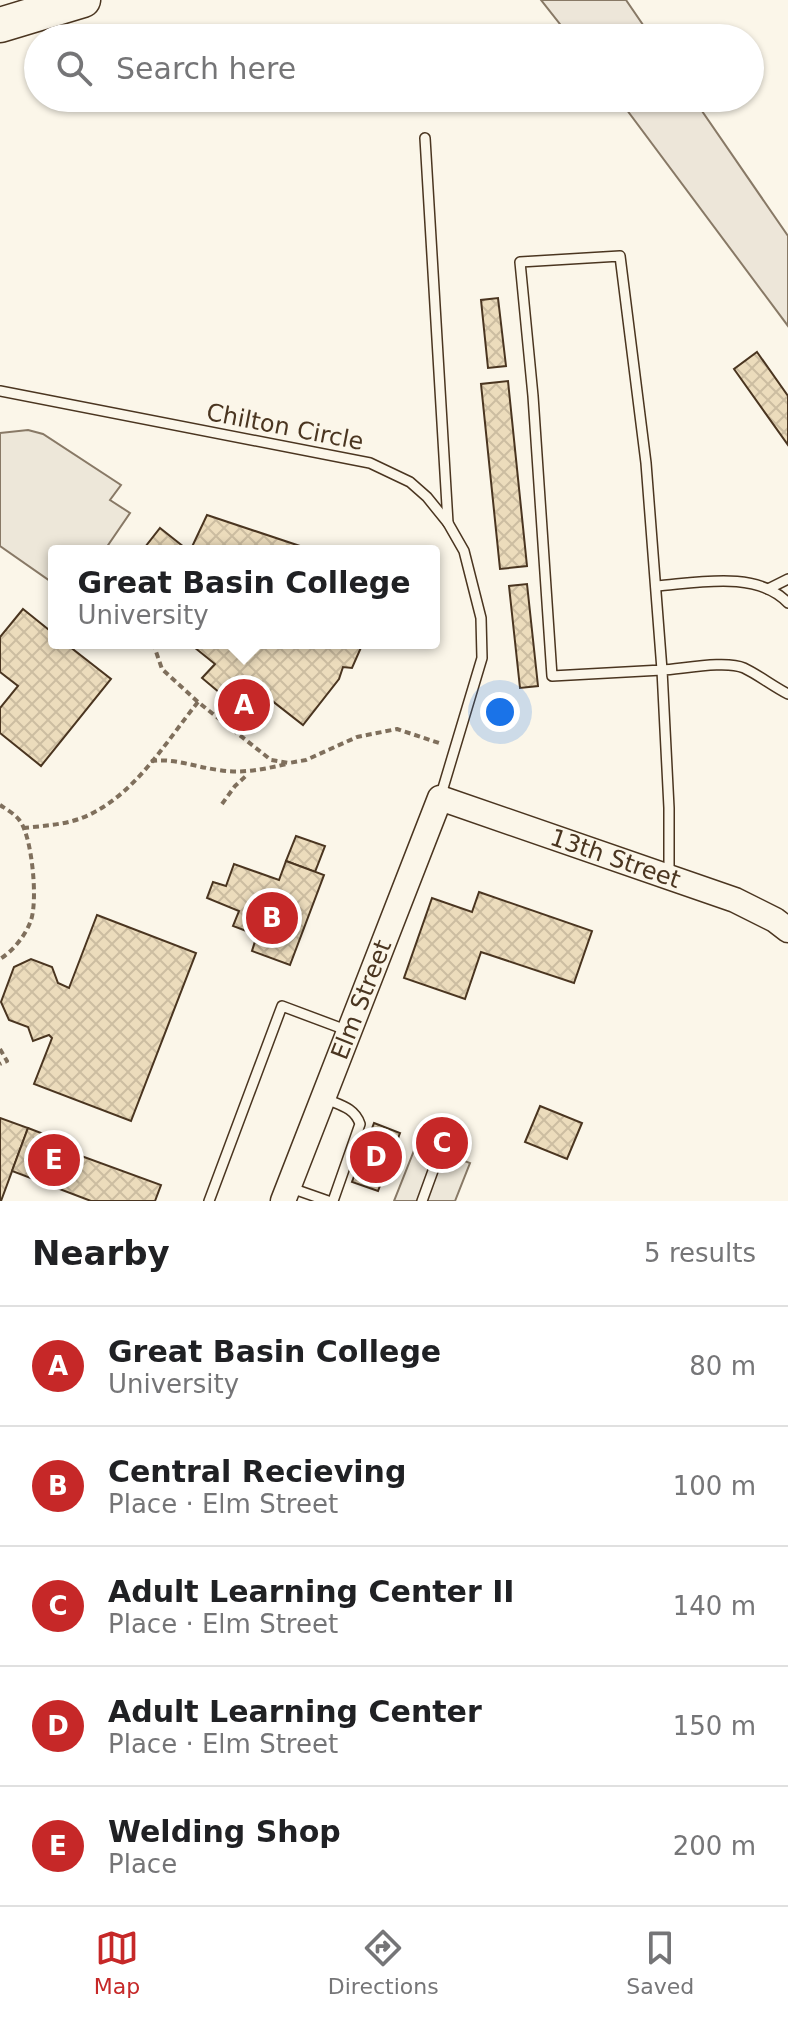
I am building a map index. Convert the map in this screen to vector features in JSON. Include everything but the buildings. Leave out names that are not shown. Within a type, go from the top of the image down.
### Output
[{"type":"highway","points":[[0,25],[83,0]]},
{"type":"street","name":"13th Street","points":[[440,798],[735,900],[788,930]]},
{"type":"street","name":"Elm Street","points":[[285,1194],[440,798]]},
{"type":"lane","points":[[425,138],[448,523]]},
{"type":"lane","points":[[669,877],[669,808],[662,670],[656,586],[646,463],[620,256],[520,262],[533,396],[552,676],[662,670],[720,666],[743,667],[763,682],[788,694]]},
{"type":"lane","name":"Chilton Circle","points":[[0,391],[370,463],[410,482],[427,497],[448,523],[464,551],[481,618],[482,658],[440,798]]},
{"type":"lane","points":[[768,589],[788,579]]},
{"type":"lane","points":[[656,586],[734,582],[768,589],[788,603]]},
{"type":"lane","points":[[209,1201],[282,1006],[349,1031]]},
{"type":"lane","points":[[285,1194],[330,1201],[360,1124],[357,1115],[350,1109],[322,1098]]},
{"type":"lane","points":[[422,1201],[438,1157]]},
{"type":"path","points":[[155,649],[162,669],[198,702],[271,760],[289,763]]},
{"type":"path","points":[[23,828],[81,818],[116,798],[198,702]]},
{"type":"path","points":[[150,761],[185,761],[219,770],[250,772],[306,760],[357,737],[397,729],[455,749]]},
{"type":"path","points":[[222,804],[250,772]]},
{"type":"path","points":[[0,805],[19,819],[23,828],[31,859],[32,889],[31,920],[19,941],[0,959]]},
{"type":"path","points":[[0,1049],[7,1061],[0,1064]]},
{"type":"shaded area","points":[[541,0],[626,0],[642,24],[560,24]]},
{"type":"shaded area","points":[[628,112],[703,112],[788,236],[788,326]]},
{"type":"shaded area","points":[[28,430],[43,434],[121,485],[110,500],[130,513],[108,545],[48,545],[48,580],[0,546],[0,433]]},
{"type":"shaded area","points":[[417,1143],[470,1163],[455,1201],[394,1201]]},
{"type":"place","name":"Great Basin College","points":[[244,705]]},
{"type":"place","name":"Central Recieving","points":[[272,918]]},
{"type":"place","name":"Adult Learning Center II","points":[[442,1143]]},
{"type":"place","name":"Adult Learning Center","points":[[376,1157]]},
{"type":"place","name":"Welding Shop","points":[[54,1160]]}]
